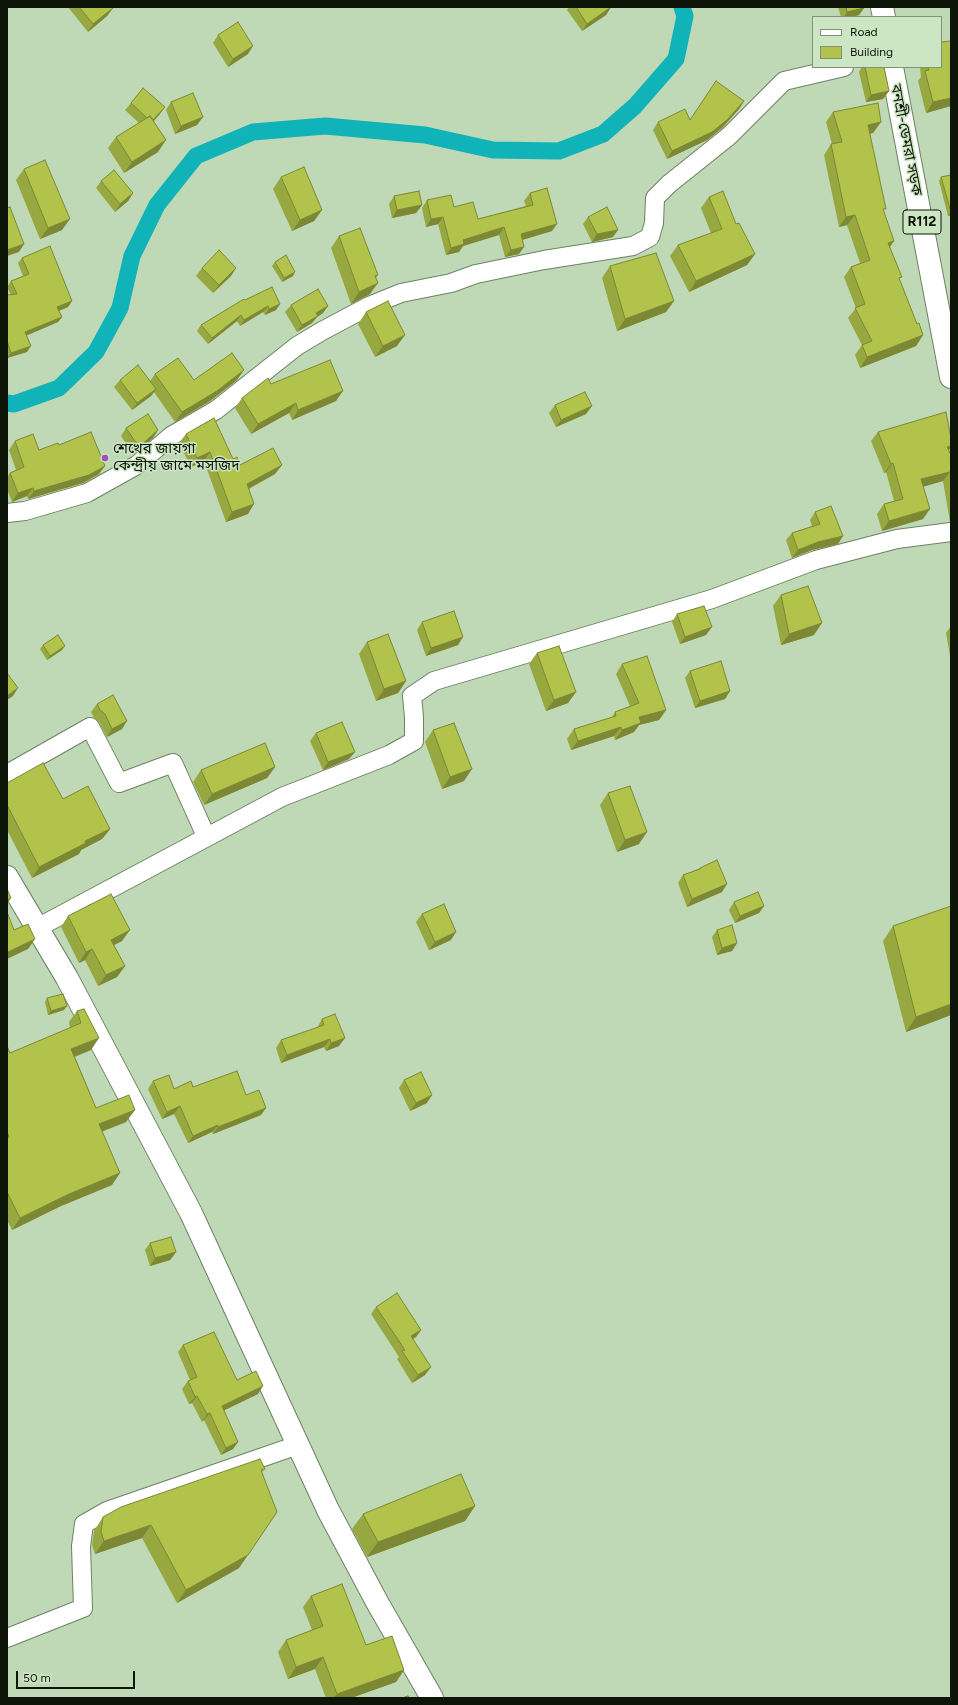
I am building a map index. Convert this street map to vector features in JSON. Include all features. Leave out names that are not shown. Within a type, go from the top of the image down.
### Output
[{"type":"main road","name":"বনশ্রী-ডেমরা সড়ক","points":[[892,68],[951,377]]},
{"type":"main road","points":[[7,877],[68,978],[191,1213],[332,1517],[377,1602],[432,1698]]},
{"type":"street","points":[[7,513],[25,511],[87,492],[137,465],[171,436],[216,410],[297,346],[369,306],[401,293],[451,283],[476,274],[544,260],[633,246],[650,238],[654,223],[655,198],[669,184],[729,136],[784,81],[840,68]]},
{"type":"street","points":[[38,928],[206,836],[282,797],[389,755],[414,741],[412,696],[434,681],[712,599],[816,560],[897,539],[951,532]]},
{"type":"street","points":[[7,774],[90,727],[120,783],[173,762],[206,836]]},
{"type":"street","points":[[7,1638],[83,1608],[81,1546],[84,1524],[107,1511],[298,1445]]},
{"type":"building","points":[[79,7],[112,7],[113,8],[93,24]]},
{"type":"building","points":[[576,7],[611,7],[587,24]]},
{"type":"building","points":[[846,7],[864,7],[864,8],[847,12]]},
{"type":"building","points":[[238,22],[253,46],[233,59],[218,35]]},
{"type":"building","points":[[951,41],[951,98],[933,102],[925,71],[929,70],[928,68],[942,68],[942,42]]},
{"type":"building","points":[[865,68],[884,68],[889,91],[871,95]]},
{"type":"building","points":[[716,81],[744,101],[727,120],[712,132],[672,151],[658,122],[685,109],[690,120]]},
{"type":"building","points":[[143,88],[165,107],[153,120],[150,116],[147,118],[131,103]]},
{"type":"building","points":[[193,93],[203,117],[181,126],[171,102]]},
{"type":"building","points":[[878,103],[881,122],[868,125],[886,209],[883,209],[894,241],[888,243],[902,277],[899,278],[917,324],[919,323],[923,335],[867,357],[862,345],[872,341],[855,308],[865,304],[851,267],[870,260],[855,215],[846,217],[831,144],[842,142],[833,112]]},
{"type":"building","points":[[150,116],[166,140],[132,162],[116,137]]},
{"type":"building","points":[[45,160],[70,219],[48,228],[24,169]]},
{"type":"building","points":[[304,167],[322,210],[300,220],[281,177]]},
{"type":"building","points":[[114,170],[133,193],[120,204],[101,181]]},
{"type":"building","points":[[951,175],[951,212],[941,177]]},
{"type":"building","points":[[547,188],[557,224],[521,234],[524,247],[511,250],[504,227],[463,240],[464,244],[451,248],[443,217],[431,219],[427,200],[451,195],[454,207],[473,202],[478,219],[533,205],[530,193]]},
{"type":"building","points":[[419,191],[422,205],[397,210],[394,196]]},
{"type":"building","points":[[723,191],[736,224],[739,223],[755,254],[696,281],[678,245],[722,229],[709,197]]},
{"type":"building","points":[[10,207],[24,244],[7,250],[7,208]]},
{"type":"building","points":[[607,207],[618,230],[597,234],[588,217]]},
{"type":"building","points":[[360,228],[378,275],[375,276],[378,283],[359,292],[339,236]]},
{"type":"building","points":[[50,246],[72,301],[57,307],[62,317],[25,332],[31,346],[11,353],[7,341],[7,295],[17,294],[11,281],[29,274],[22,258]]},
{"type":"building","points":[[219,250],[236,268],[219,285],[202,268]]},
{"type":"building","points":[[656,253],[674,301],[625,319],[610,266]]},
{"type":"building","points":[[286,255],[295,272],[284,278],[275,262]]},
{"type":"building","points":[[272,287],[280,304],[269,309],[268,306],[244,320],[241,315],[212,338],[201,325],[244,299],[245,300]]},
{"type":"building","points":[[318,289],[328,306],[316,313],[318,316],[302,325],[291,305]]},
{"type":"building","points":[[388,301],[405,335],[383,346],[366,312]]},
{"type":"building","points":[[232,353],[244,370],[217,391],[182,412],[155,374],[178,358],[194,380]]},
{"type":"building","points":[[330,360],[343,391],[298,410],[296,403],[258,424],[242,398],[268,378],[271,384]]},
{"type":"building","points":[[138,365],[156,389],[137,403],[120,380]]},
{"type":"building","points":[[585,392],[592,406],[561,420],[555,405]]},
{"type":"building","points":[[946,412],[951,438],[951,446],[947,447],[951,455],[951,480],[950,472],[921,479],[930,509],[889,521],[884,504],[903,499],[893,463],[891,464],[878,432]]},
{"type":"building","points":[[148,414],[158,430],[139,447],[126,428]]},
{"type":"building","points":[[214,418],[233,459],[237,457],[240,465],[273,448],[282,465],[247,484],[254,504],[232,512],[210,452],[197,458],[186,434]]},
{"type":"building","points":[[91,432],[105,466],[89,475],[34,491],[33,488],[18,493],[10,473],[24,467],[15,441],[33,434],[39,450],[58,443],[59,445]]},
{"type":"building","points":[[831,506],[843,536],[818,542],[798,550],[792,533],[820,524],[815,512]]},
{"type":"building","points":[[808,586],[822,623],[789,634],[781,595]]},
{"type":"building","points":[[704,606],[712,627],[685,637],[677,614]]},
{"type":"building","points":[[454,611],[463,637],[431,648],[422,622]]},
{"type":"building","points":[[388,634],[406,681],[384,689],[367,642]]},
{"type":"building","points":[[58,635],[65,646],[50,656],[43,645]]},
{"type":"building","points":[[559,646],[576,692],[554,700],[537,653]]},
{"type":"building","points":[[647,656],[666,710],[639,717],[641,723],[622,730],[621,727],[578,741],[574,729],[616,716],[615,712],[639,703],[622,664]]},
{"type":"building","points":[[721,661],[730,691],[700,701],[690,671]]},
{"type":"building","points":[[7,673],[18,688],[7,696]]},
{"type":"building","points":[[113,695],[127,721],[112,729],[105,714],[100,710],[97,704]]},
{"type":"building","points":[[342,722],[355,752],[328,762],[316,733]]},
{"type":"building","points":[[454,723],[472,769],[450,777],[433,730]]},
{"type":"building","points":[[265,743],[275,767],[212,794],[201,770]]},
{"type":"building","points":[[43,763],[63,799],[88,786],[110,829],[85,841],[86,843],[39,867],[7,805],[7,783]]},
{"type":"building","points":[[630,786],[647,832],[625,840],[608,793]]},
{"type":"building","points":[[717,860],[727,884],[692,899],[683,875],[700,869]]},
{"type":"building","points":[[7,889],[11,898],[7,900]]},
{"type":"building","points":[[758,892],[764,906],[740,916],[734,902]]},
{"type":"building","points":[[111,894],[130,930],[111,940],[125,966],[106,975],[92,949],[86,952],[68,916]]},
{"type":"building","points":[[444,904],[456,932],[435,942],[422,914]]},
{"type":"building","points":[[951,906],[951,1004],[916,1017],[893,926]]},
{"type":"building","points":[[7,912],[14,930],[28,924],[35,939],[8,952],[7,950]]},
{"type":"building","points":[[732,925],[737,943],[722,948],[717,930]]},
{"type":"building","points":[[63,994],[67,1006],[51,1011],[47,998]]},
{"type":"building","points":[[84,1009],[99,1038],[71,1049],[96,1108],[129,1095],[135,1110],[99,1124],[120,1173],[69,1194],[20,1218],[7,1192],[7,1138],[9,1137],[7,1131],[7,1046],[10,1053],[81,1023],[77,1011]]},
{"type":"building","points":[[335,1014],[345,1038],[331,1043],[330,1039],[287,1055],[281,1040],[324,1025],[322,1019]]},
{"type":"building","points":[[237,1071],[246,1095],[259,1090],[266,1108],[218,1127],[218,1125],[193,1136],[180,1106],[167,1112],[153,1081],[169,1075],[174,1089],[191,1081],[193,1087]]},
{"type":"building","points":[[421,1072],[432,1095],[416,1103],[404,1080]]},
{"type":"building","points":[[171,1237],[176,1252],[155,1258],[150,1243]]},
{"type":"building","points":[[397,1293],[421,1330],[411,1336],[431,1367],[418,1375],[402,1351],[405,1350],[376,1307]]},
{"type":"building","points":[[214,1332],[237,1380],[256,1371],[263,1386],[222,1406],[238,1442],[226,1448],[210,1413],[207,1414],[197,1396],[195,1397],[188,1381],[197,1377],[183,1345]]},
{"type":"building","points":[[260,1459],[265,1469],[261,1470],[277,1512],[248,1555],[186,1590],[151,1525],[104,1541],[101,1532],[103,1517],[121,1507]]},
{"type":"building","points":[[461,1474],[475,1506],[378,1542],[363,1514]]},
{"type":"building","points":[[342,1584],[366,1645],[392,1636],[404,1670],[337,1694],[323,1657],[296,1667],[286,1640],[323,1626],[311,1596]]},
{"type":"waterway","points":[[7,403],[14,404],[59,388],[96,352],[120,308],[132,256],[157,205],[196,156],[253,132],[325,126],[425,135],[493,150],[559,151],[603,134],[635,106],[676,59],[685,16],[682,7]]},
{"type":"place","name":"শেখের জায়গা কেন্দ্রীয় জামে মসজিদ","points":[[105,458]]}]
